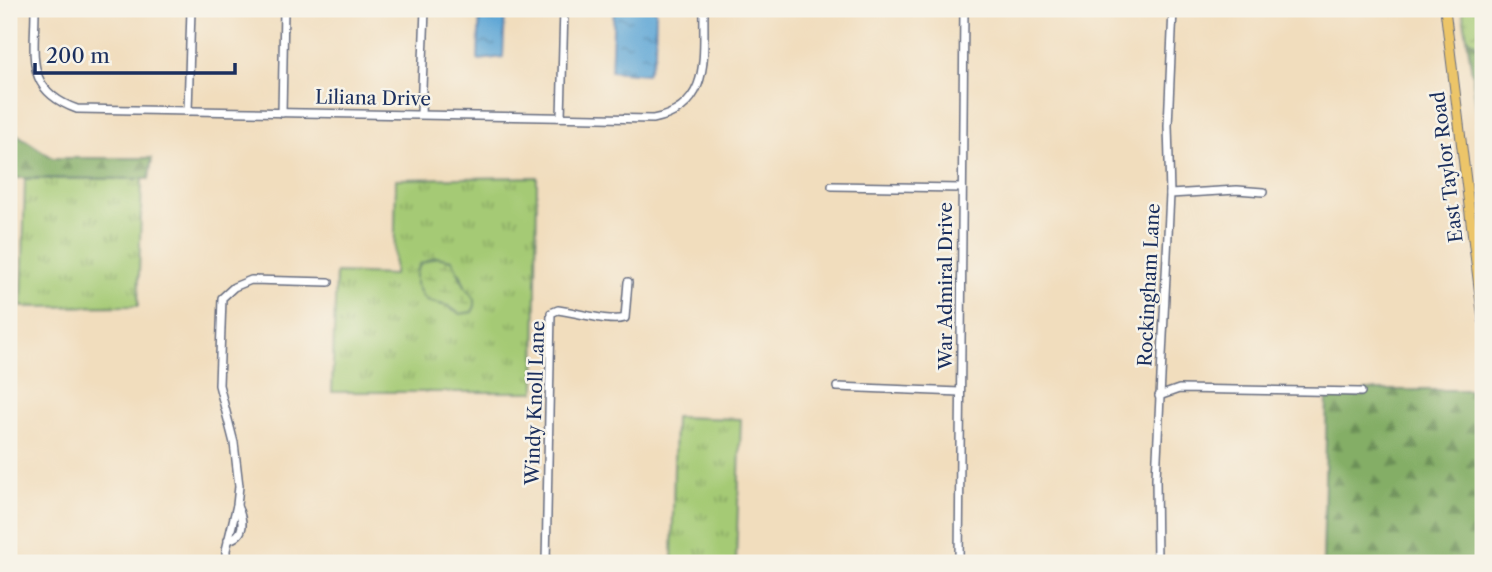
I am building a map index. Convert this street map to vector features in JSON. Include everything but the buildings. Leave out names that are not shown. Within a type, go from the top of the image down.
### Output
[{"type":"main road","name":"East Taylor Road","points":[[1445,9],[1483,320]]},
{"type":"street","name":"Liliana Drive","points":[[35,9],[35,70],[47,93],[59,103],[77,109],[653,119],[681,110],[698,88],[702,71],[704,9]]},
{"type":"street","points":[[188,111],[191,9]]},
{"type":"street","points":[[282,113],[284,9]]},
{"type":"street","points":[[421,114],[425,9]]},
{"type":"street","points":[[561,117],[564,9]]},
{"type":"street","name":"War Admiral Drive","points":[[959,563],[964,9]]},
{"type":"street","name":"Rockingham Lane","points":[[1157,563],[1156,496],[1170,194],[1168,126],[1173,9]]},
{"type":"street","points":[[832,186],[961,188]]},
{"type":"street","points":[[1170,194],[1237,190],[1264,192]]},
{"type":"street","points":[[226,563],[239,486],[234,443],[219,385],[222,298],[234,287],[251,279],[329,282]]},
{"type":"street","name":"Windy Knoll Lane","points":[[546,563],[551,313],[558,310],[619,320],[625,318],[628,282]]},
{"type":"street","points":[[837,387],[960,392]]},
{"type":"street","points":[[1159,396],[1179,389],[1361,392]]},
{"type":"street","points":[[228,540],[237,537],[242,530],[237,505]]},
{"type":"green space","points":[[1462,9],[1483,9],[1483,49],[1467,37]]},
{"type":"green space","points":[[1467,37],[1483,49],[1483,157]]},
{"type":"green space","points":[[9,129],[53,158],[152,158],[149,179],[9,178]]},
{"type":"green space","points":[[537,177],[535,392],[332,392],[336,273],[394,275],[396,179]],"holes":[[[460,273],[466,289],[471,293],[454,311],[448,306],[427,301]]]},
{"type":"green space","points":[[25,179],[142,179],[138,306],[22,307]]},
{"type":"green space","points":[[436,257],[452,260],[466,288],[475,299],[472,312],[460,314],[448,306],[427,301],[423,297],[416,284],[416,272],[420,264]]},
{"type":"green space","points":[[1365,390],[1483,390],[1483,563],[1323,563],[1327,395],[1365,396]]},
{"type":"green space","points":[[675,417],[741,419],[736,563],[672,563]]},
{"type":"water","points":[[480,9],[505,9],[503,57],[478,60]]},
{"type":"water","points":[[614,9],[656,9],[655,53],[647,74],[611,71]]}]
